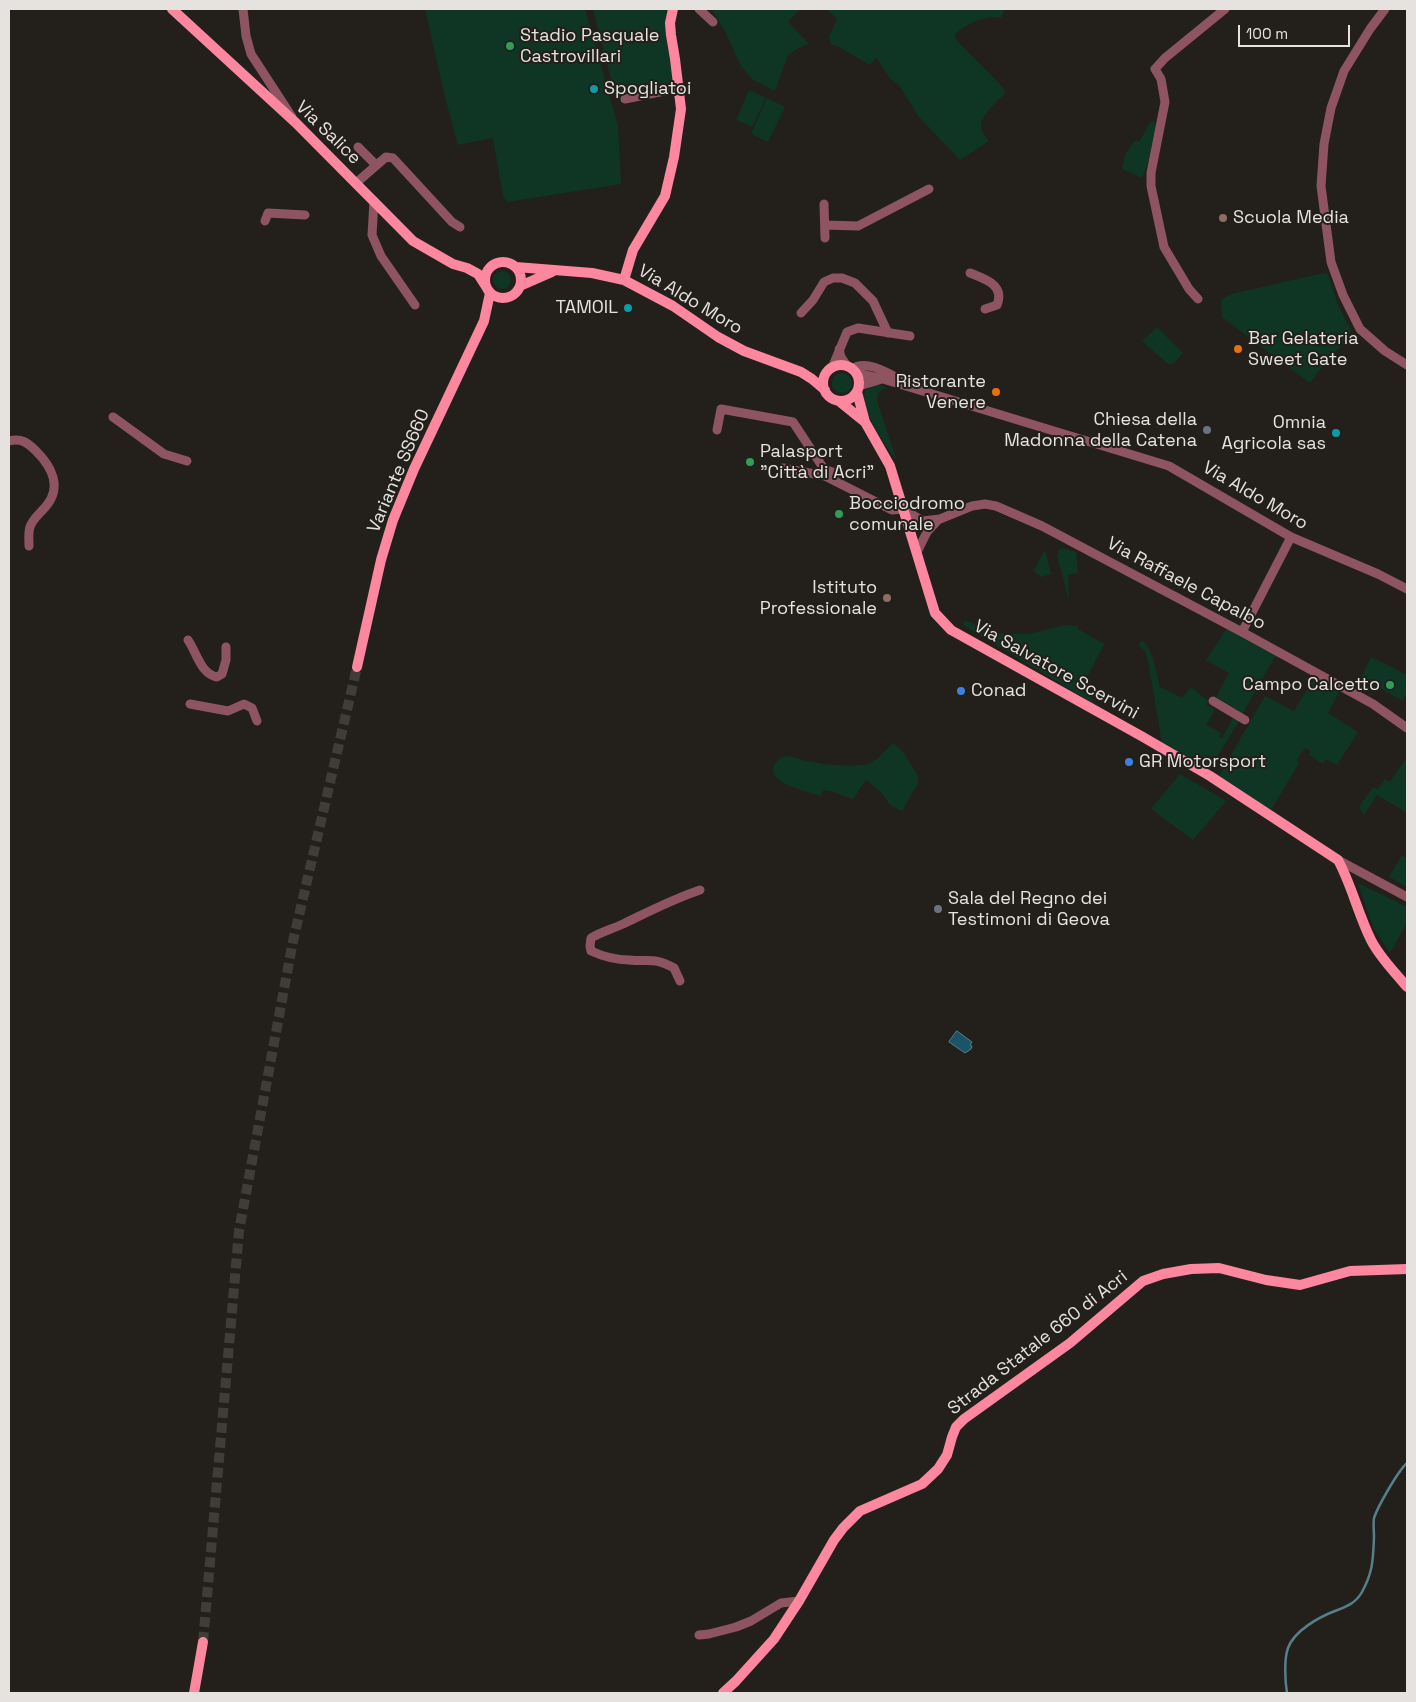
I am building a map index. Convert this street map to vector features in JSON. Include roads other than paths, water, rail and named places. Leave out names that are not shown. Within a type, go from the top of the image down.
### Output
[{"type":"main road","name":"Via Salice","points":[[172,9],[296,124],[413,241],[453,264],[467,268]]},
{"type":"main road","points":[[624,280],[633,250],[665,196],[674,158],[681,110],[670,23],[673,9]]},
{"type":"main road","points":[[670,23],[681,9]]},
{"type":"main road","points":[[467,268],[489,268],[502,262],[512,264],[521,276],[520,286],[515,294],[506,298],[484,321]]},
{"type":"main road","name":"Via Aldo Moro","points":[[516,267],[559,270],[624,280],[660,298],[718,337],[744,351],[801,372],[825,390]]},
{"type":"main road","points":[[467,268],[478,274],[488,291],[495,297],[506,298]]},
{"type":"main road","points":[[488,291],[485,278],[489,268]]},
{"type":"main road","name":"Via Aldo Moro","points":[[520,286],[542,275],[559,270]]},
{"type":"main road","name":"Variante SS660","points":[[357,667],[378,569],[393,520],[414,469],[484,321],[488,291]]},
{"type":"main road","points":[[839,366],[851,369],[858,389],[865,422],[839,401],[830,397],[825,390],[824,380],[830,370],[839,366]]},
{"type":"main road","name":"Via Aldo Moro","points":[[801,372],[830,370]]},
{"type":"main road","points":[[839,401],[849,399],[858,389]]},
{"type":"main road","name":"Via Salvatore Scervini","points":[[865,422],[890,466],[935,613],[951,630],[1202,772],[1338,860]]},
{"type":"main road","points":[[1338,860],[1348,877],[1372,942],[1407,987]]},
{"type":"main road","name":"Strada Statale 660 di Acri","points":[[723,1693],[774,1638],[799,1601],[834,1540],[860,1511],[922,1484],[938,1469],[947,1455],[956,1427],[964,1419],[1070,1343],[1143,1281],[1163,1274],[1191,1269],[1219,1268],[1266,1280],[1300,1285],[1350,1271],[1407,1268]]},
{"type":"main road","points":[[194,1693],[203,1642]]},
{"type":"street","points":[[243,9],[250,54],[296,124]]},
{"type":"street","points":[[699,9],[713,22],[707,9]]},
{"type":"street","points":[[1198,299],[1188,289],[1164,247],[1151,186],[1151,173],[1165,102],[1161,79],[1154,70],[1165,58],[1225,9]]},
{"type":"street","points":[[1385,9],[1344,71],[1330,108],[1324,144],[1321,186],[1331,262],[1343,295],[1360,329],[1385,351],[1407,365]]},
{"type":"street","points":[[625,99],[679,88]]},
{"type":"street","points":[[358,147],[376,165]]},
{"type":"street","points":[[356,183],[386,157],[392,158],[452,222],[460,227]]},
{"type":"street","points":[[824,225],[858,226],[930,189]]},
{"type":"street","points":[[374,201],[372,235],[381,256],[415,305]]},
{"type":"street","points":[[824,204],[824,238]]},
{"type":"street","points":[[266,221],[268,213],[305,215]]},
{"type":"street","points":[[970,272],[996,286],[999,292],[997,305],[985,309]]},
{"type":"street","points":[[801,313],[813,300],[824,282],[833,278],[842,278],[855,283],[873,301],[888,333]]},
{"type":"street","points":[[830,370],[847,332],[858,328],[910,336]]},
{"type":"street","points":[[839,349],[841,357],[851,369],[865,365],[879,369],[928,393]]},
{"type":"street","name":"Via Aldo Moro","points":[[851,369],[1169,466],[1291,537],[1378,574],[1407,589]]},
{"type":"street","points":[[858,389],[883,378]]},
{"type":"street","points":[[717,430],[721,409],[793,422],[824,469],[832,472],[831,479]]},
{"type":"street","points":[[113,417],[164,454],[187,461]]},
{"type":"street","points":[[9,441],[20,439],[26,442],[47,464],[54,477],[55,486],[52,497],[31,525],[28,535],[29,546]]},
{"type":"street","points":[[783,468],[825,476],[892,510],[904,509],[923,521]]},
{"type":"street","name":"Via Raffaele Capalbo","points":[[940,519],[972,506],[985,504],[996,506],[1042,526],[1242,632],[1372,704],[1407,728]]},
{"type":"street","points":[[910,532],[923,521],[940,519]]},
{"type":"street","points":[[917,552],[927,532],[940,519]]},
{"type":"street","points":[[910,532],[927,532]]},
{"type":"street","points":[[1242,632],[1291,537]]},
{"type":"street","points":[[188,640],[201,666],[210,675],[217,677],[222,674],[226,660],[226,647]]},
{"type":"street","points":[[1213,701],[1245,720]]},
{"type":"street","points":[[190,704],[228,711],[244,704],[252,708],[257,721]]},
{"type":"street","points":[[1338,860],[1407,897]]},
{"type":"street","points":[[680,981],[674,968],[657,960],[628,960],[601,955],[591,951],[591,938],[684,895],[700,890]]},
{"type":"street","points":[[699,1634],[709,1634],[736,1627],[751,1621],[781,1603],[799,1601]]},
{"type":"water","points":[[957,1031],[972,1042],[970,1045],[972,1046],[971,1049],[965,1053],[949,1042]]},
{"type":"waterway","points":[[1287,1693],[1285,1664],[1291,1642],[1308,1625],[1357,1599],[1366,1585],[1372,1566],[1374,1518],[1389,1489],[1407,1463]]},
{"type":"tunnel","points":[[203,1642],[239,1231],[293,941],[357,667]]},
{"type":"place","name":"Stadio Pasquale Castrovillari","points":[[510,46]]},
{"type":"place","name":"Spogliatoi","points":[[594,89]]},
{"type":"place","name":"Scuola Media","points":[[1223,218]]},
{"type":"place","name":"TAMOIL","points":[[628,308]]},
{"type":"place","name":"Bar Gelateria Sweet Gate","points":[[1238,349]]},
{"type":"place","name":"Ristorante Venere","points":[[996,392]]},
{"type":"place","name":"Chiesa della Madonna della Catena","points":[[1207,430]]},
{"type":"place","name":"Omnia Agricola sas","points":[[1336,433]]},
{"type":"place","name":"Palasport \"Città di Acri\"","points":[[750,462]]},
{"type":"place","name":"Bocciodromo comunale","points":[[839,514]]},
{"type":"place","name":"Istituto Professionale","points":[[887,598]]},
{"type":"place","name":"Campo Calcetto","points":[[1390,685]]},
{"type":"place","name":"Conad","points":[[961,691]]},
{"type":"place","name":"GR Motorsport","points":[[1129,762]]},
{"type":"place","name":"Sala del Regno dei Testimoni di Geova","points":[[938,909]]}]
